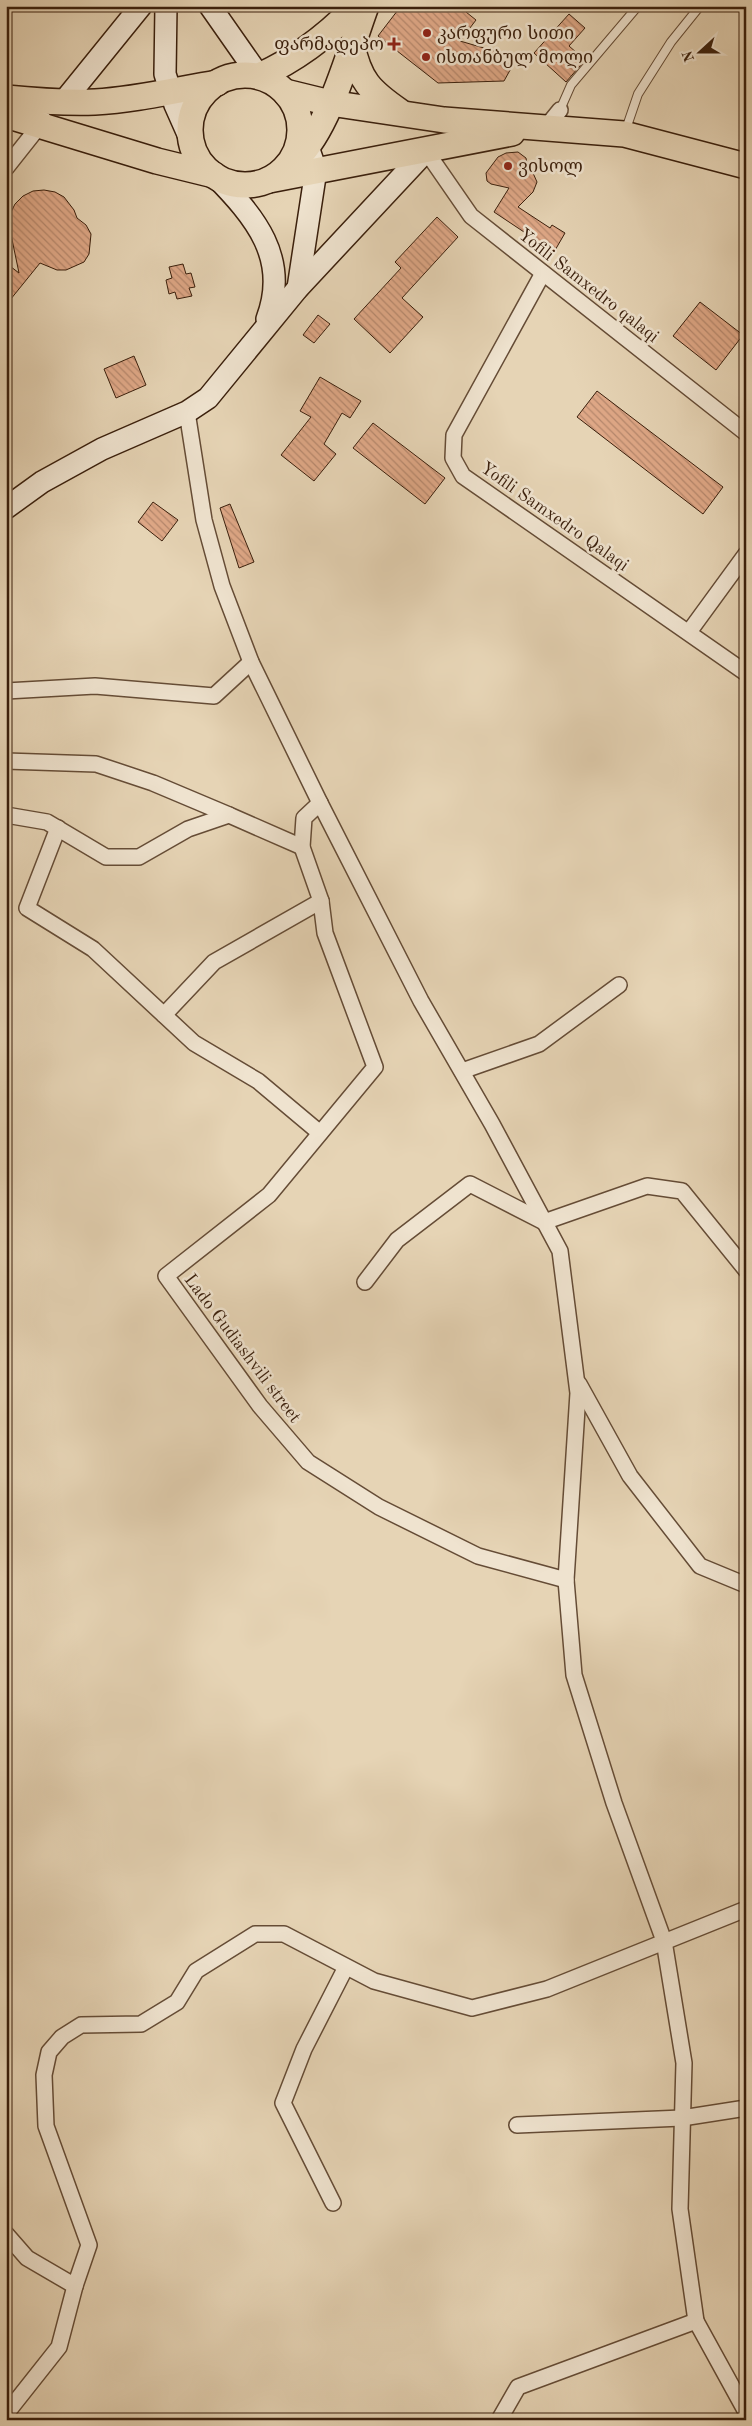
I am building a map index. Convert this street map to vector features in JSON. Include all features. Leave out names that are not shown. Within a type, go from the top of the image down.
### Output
[{"type":"highway","points":[[259,76],[280,66],[308,48],[356,6]]},
{"type":"highway","points":[[274,175],[309,146],[330,103],[366,6]]},
{"type":"highway","points":[[352,45],[355,63],[363,82],[376,95],[403,114]]},
{"type":"highway","points":[[214,175],[200,160],[191,141],[190,124],[195,108],[204,93],[217,83],[230,77],[244,75],[259,76],[277,85],[285,92],[294,106],[300,124],[299,140],[294,156],[274,175]]},
{"type":"highway","points":[[6,98],[95,102],[170,92],[217,83]]},
{"type":"highway","points":[[285,92],[330,103],[444,120],[553,118],[741,162]]},
{"type":"highway","points":[[6,115],[157,161],[247,185],[274,175],[316,170],[426,151],[553,118]]},
{"type":"main road","points":[[64,101],[141,6]]},
{"type":"main road","points":[[166,6],[165,74],[170,92],[191,141]]},
{"type":"main road","points":[[210,6],[259,76]]},
{"type":"main road","points":[[298,288],[316,170],[300,124]]},
{"type":"main road","points":[[6,508],[42,482],[102,449],[187,412],[208,398],[298,288],[426,151]]},
{"type":"main road","points":[[214,175],[236,198],[267,245],[275,270],[273,301],[263,329]]},
{"type":"street","points":[[6,168],[38,126],[64,101]]},
{"type":"street","name":"Yofili Samxedro qalaqi","points":[[426,151],[471,216],[746,433]]},
{"type":"street","name":"Yofili Samxedro Qalaqi","points":[[543,273],[454,434],[453,458],[463,476],[746,673]]},
{"type":"street","points":[[187,412],[204,520],[222,586],[251,662],[421,1001],[462,1071],[560,1252],[578,1394],[566,1580],[574,1675],[614,1803],[664,1941],[684,2063],[680,2209],[696,2321],[746,2412]]},
{"type":"street","points":[[689,632],[746,554]]},
{"type":"street","points":[[6,691],[95,686],[214,696],[251,662]]},
{"type":"street","points":[[6,761],[96,764],[152,783],[302,847]]},
{"type":"street","name":"Lado Gudiashvili street","points":[[320,802],[304,818],[302,847],[322,902],[325,933],[376,1067],[269,1195],[166,1276],[260,1406],[308,1462],[379,1507],[478,1556],[566,1580]]},
{"type":"street","points":[[6,815],[47,822],[106,857],[139,857],[188,829],[229,815]]},
{"type":"street","points":[[58,828],[27,908],[93,949],[194,1043],[258,1081],[320,1133]]},
{"type":"street","points":[[164,1015],[214,962],[322,902]]},
{"type":"street","points":[[462,1071],[539,1044],[619,985]]},
{"type":"street","points":[[365,1282],[397,1240],[470,1184],[544,1222],[647,1186],[682,1191],[746,1270]]},
{"type":"street","points":[[576,1379],[630,1476],[700,1566],[746,1585]]},
{"type":"street","points":[[6,2414],[59,2348],[75,2286],[89,2245],[46,2126],[44,2075],[50,2052],[62,2037],[81,2025],[141,2024],[177,2002],[196,1971],[254,1934],[284,1934],[374,1981],[472,2008],[547,1989],[746,1909]]},
{"type":"street","points":[[333,2202],[282,2103],[304,2049],[346,1967]]},
{"type":"street","points":[[517,2125],[682,2118],[746,2108]]},
{"type":"street","points":[[6,2234],[27,2258],[75,2286]]},
{"type":"street","points":[[499,2420],[518,2387],[696,2321]]},
{"type":"lane","points":[[553,118],[571,85],[638,6]]},
{"type":"lane","points":[[624,134],[638,94],[671,42],[700,6]]},
{"type":"building","name":"ისთანბულ მოლი","points":[[401,6],[471,6],[466,12],[476,20],[460,41],[501,53],[500,59],[514,63],[504,81],[438,83],[378,36]]},
{"type":"building","points":[[569,14],[585,28],[569,46],[585,60],[566,82],[534,53]]},
{"type":"building","points":[[518,152],[526,158],[528,169],[533,173],[537,182],[533,192],[518,207],[550,228],[552,225],[565,233],[554,252],[494,212],[509,188],[491,184],[487,181],[486,173],[498,157],[506,153]]},
{"type":"building","points":[[33,191],[55,192],[64,197],[74,210],[77,218],[86,225],[91,234],[89,254],[84,262],[66,270],[57,270],[40,263],[6,305],[6,263],[19,273],[9,225],[10,214],[15,204],[23,196]]},
{"type":"building","points":[[437,217],[458,237],[402,298],[423,317],[390,353],[354,319],[401,268],[395,262]]},
{"type":"building","points":[[183,264],[186,274],[191,273],[195,287],[189,288],[192,296],[177,299],[175,292],[169,294],[166,280],[172,278],[169,267]]},
{"type":"building","points":[[700,302],[743,335],[716,370],[673,336]]},
{"type":"building","points":[[318,315],[330,324],[314,343],[303,335]]},
{"type":"building","points":[[134,356],[146,385],[116,398],[104,369]]},
{"type":"building","points":[[320,377],[361,401],[350,418],[342,413],[324,444],[336,454],[314,481],[281,455],[311,417],[300,411]]},
{"type":"building","points":[[597,391],[723,487],[703,514],[577,417]]},
{"type":"building","points":[[373,423],[445,478],[425,504],[353,448]]},
{"type":"building","points":[[153,502],[178,520],[162,541],[138,522]]},
{"type":"building","points":[[230,504],[254,562],[239,568],[220,508]]},
{"type":"place","name":"კარფური სითი","points":[[427,33]]},
{"type":"place","name":"ფარმადეპო","points":[[394,44]]},
{"type":"place","name":"ისთანბულ მოლი","points":[[426,57]]},
{"type":"place","name":"ვისოლ","points":[[508,166]]}]
